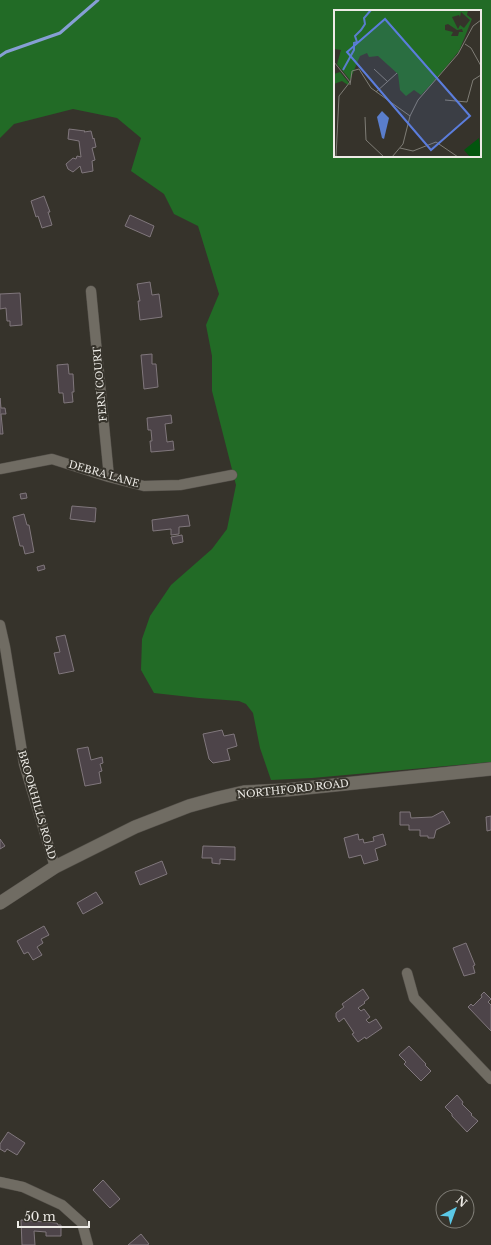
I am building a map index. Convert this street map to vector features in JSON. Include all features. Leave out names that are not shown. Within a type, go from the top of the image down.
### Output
[{"type":"street","name":"FERN COURT","points":[[91,291],[109,477]]},
{"type":"street","name":"DEBRA LANE","points":[[0,469],[52,459],[109,477],[144,486],[180,485],[232,475]]},
{"type":"street","name":"BROOKHILLS ROAD","points":[[0,625],[24,764],[55,867]]},
{"type":"street","name":"NORTHFORD ROAD","points":[[0,903],[55,867],[135,827],[189,806],[218,798],[244,792],[286,790],[491,769]]},
{"type":"street","points":[[407,972],[414,998],[491,1078]]},
{"type":"street","points":[[0,1182],[23,1187],[62,1205],[82,1223],[88,1245]]},
{"type":"green space","points":[[0,0],[491,0],[491,762],[312,778],[271,780],[260,748],[253,713],[246,704],[239,701],[154,693],[141,670],[142,639],[150,616],[171,585],[212,549],[227,529],[236,485],[212,391],[212,356],[206,325],[219,294],[198,226],[174,214],[164,194],[131,171],[141,138],[117,118],[73,109],[14,124],[0,138]]},
{"type":"building","points":[[69,129],[85,131],[84,132],[91,131],[96,147],[92,148],[95,160],[92,161],[93,171],[82,173],[80,166],[73,172],[68,169],[66,164],[73,158],[76,159],[77,156],[81,157],[79,141],[68,139]]},
{"type":"building","points":[[44,196],[50,212],[48,212],[52,225],[42,228],[38,216],[36,217],[31,201]]},
{"type":"building","points":[[130,215],[154,226],[150,237],[125,226]]},
{"type":"building","points":[[150,282],[152,295],[159,294],[162,317],[140,320],[138,301],[140,301],[137,284]]},
{"type":"building","points":[[20,293],[22,325],[10,326],[10,321],[7,321],[6,308],[0,309],[0,294]]},
{"type":"building","points":[[152,354],[152,364],[156,364],[158,387],[144,389],[141,355]]},
{"type":"building","points":[[68,364],[69,374],[73,374],[73,402],[64,403],[63,393],[59,393],[57,365]]},
{"type":"building","points":[[0,398],[1,408],[5,408],[6,414],[1,414],[3,434],[0,434]]},
{"type":"building","points":[[171,415],[172,423],[165,424],[167,442],[173,441],[174,450],[151,452],[151,430],[148,430],[147,418]]},
{"type":"building","points":[[26,493],[27,498],[21,499],[20,494]]},
{"type":"building","points":[[72,506],[96,508],[95,522],[70,519]]},
{"type":"building","points":[[24,514],[27,525],[29,525],[34,552],[25,554],[23,546],[20,546],[13,517]]},
{"type":"building","points":[[188,515],[190,526],[179,527],[179,534],[171,535],[171,529],[153,531],[152,520]]},
{"type":"building","points":[[182,535],[183,542],[173,544],[171,537]]},
{"type":"building","points":[[44,565],[45,569],[38,571],[37,567]]},
{"type":"building","points":[[65,635],[74,671],[59,674],[54,653],[60,652],[56,637]]},
{"type":"building","points":[[222,730],[224,736],[234,734],[237,746],[227,749],[230,760],[213,763],[209,759],[203,734]]},
{"type":"building","points":[[88,747],[91,760],[102,757],[103,763],[100,764],[102,771],[99,772],[101,783],[85,786],[77,749]]},
{"type":"building","points":[[443,811],[450,823],[436,830],[434,838],[420,836],[420,830],[409,830],[409,825],[400,825],[400,812],[410,812],[411,818],[432,817]]},
{"type":"building","points":[[491,816],[491,830],[487,831],[486,817]]},
{"type":"building","points":[[358,834],[359,840],[363,839],[364,843],[374,841],[373,837],[383,834],[386,845],[375,849],[378,860],[364,864],[361,855],[349,858],[344,838]]},
{"type":"building","points":[[0,839],[5,846],[0,849]]},
{"type":"building","points":[[203,846],[235,847],[235,860],[220,859],[220,864],[212,863],[212,858],[202,858]]},
{"type":"building","points":[[162,861],[167,874],[140,885],[135,872]]},
{"type":"building","points":[[96,892],[103,903],[83,914],[77,903]]},
{"type":"building","points":[[44,926],[49,935],[41,939],[43,943],[37,947],[42,955],[33,960],[28,952],[24,954],[17,941]]},
{"type":"building","points":[[466,943],[475,965],[473,966],[475,973],[464,976],[453,948]]},
{"type":"building","points":[[363,989],[369,998],[358,1008],[361,1011],[364,1009],[370,1017],[366,1020],[369,1023],[376,1019],[382,1028],[366,1039],[365,1037],[358,1042],[344,1018],[339,1022],[336,1017],[336,1013],[344,1007],[342,1004]]},
{"type":"building","points":[[484,992],[491,999],[488,1002],[491,1005],[491,1031],[468,1007],[471,1004],[473,1006],[482,997],[481,995]]},
{"type":"building","points":[[409,1046],[431,1071],[421,1081],[404,1064],[406,1062],[399,1055]]},
{"type":"building","points":[[457,1095],[463,1102],[462,1104],[478,1121],[467,1132],[445,1107]]},
{"type":"building","points":[[8,1132],[25,1143],[17,1155],[7,1149],[5,1152],[0,1149],[0,1144]]},
{"type":"building","points":[[103,1180],[120,1199],[110,1208],[93,1190]]},
{"type":"building","points":[[21,1220],[57,1223],[58,1225],[61,1225],[61,1236],[46,1236],[46,1232],[34,1231],[35,1245],[22,1245]]},
{"type":"building","points":[[141,1234],[149,1244],[128,1245]]},
{"type":"waterway","points":[[0,56],[6,52],[60,33],[98,0]]}]
